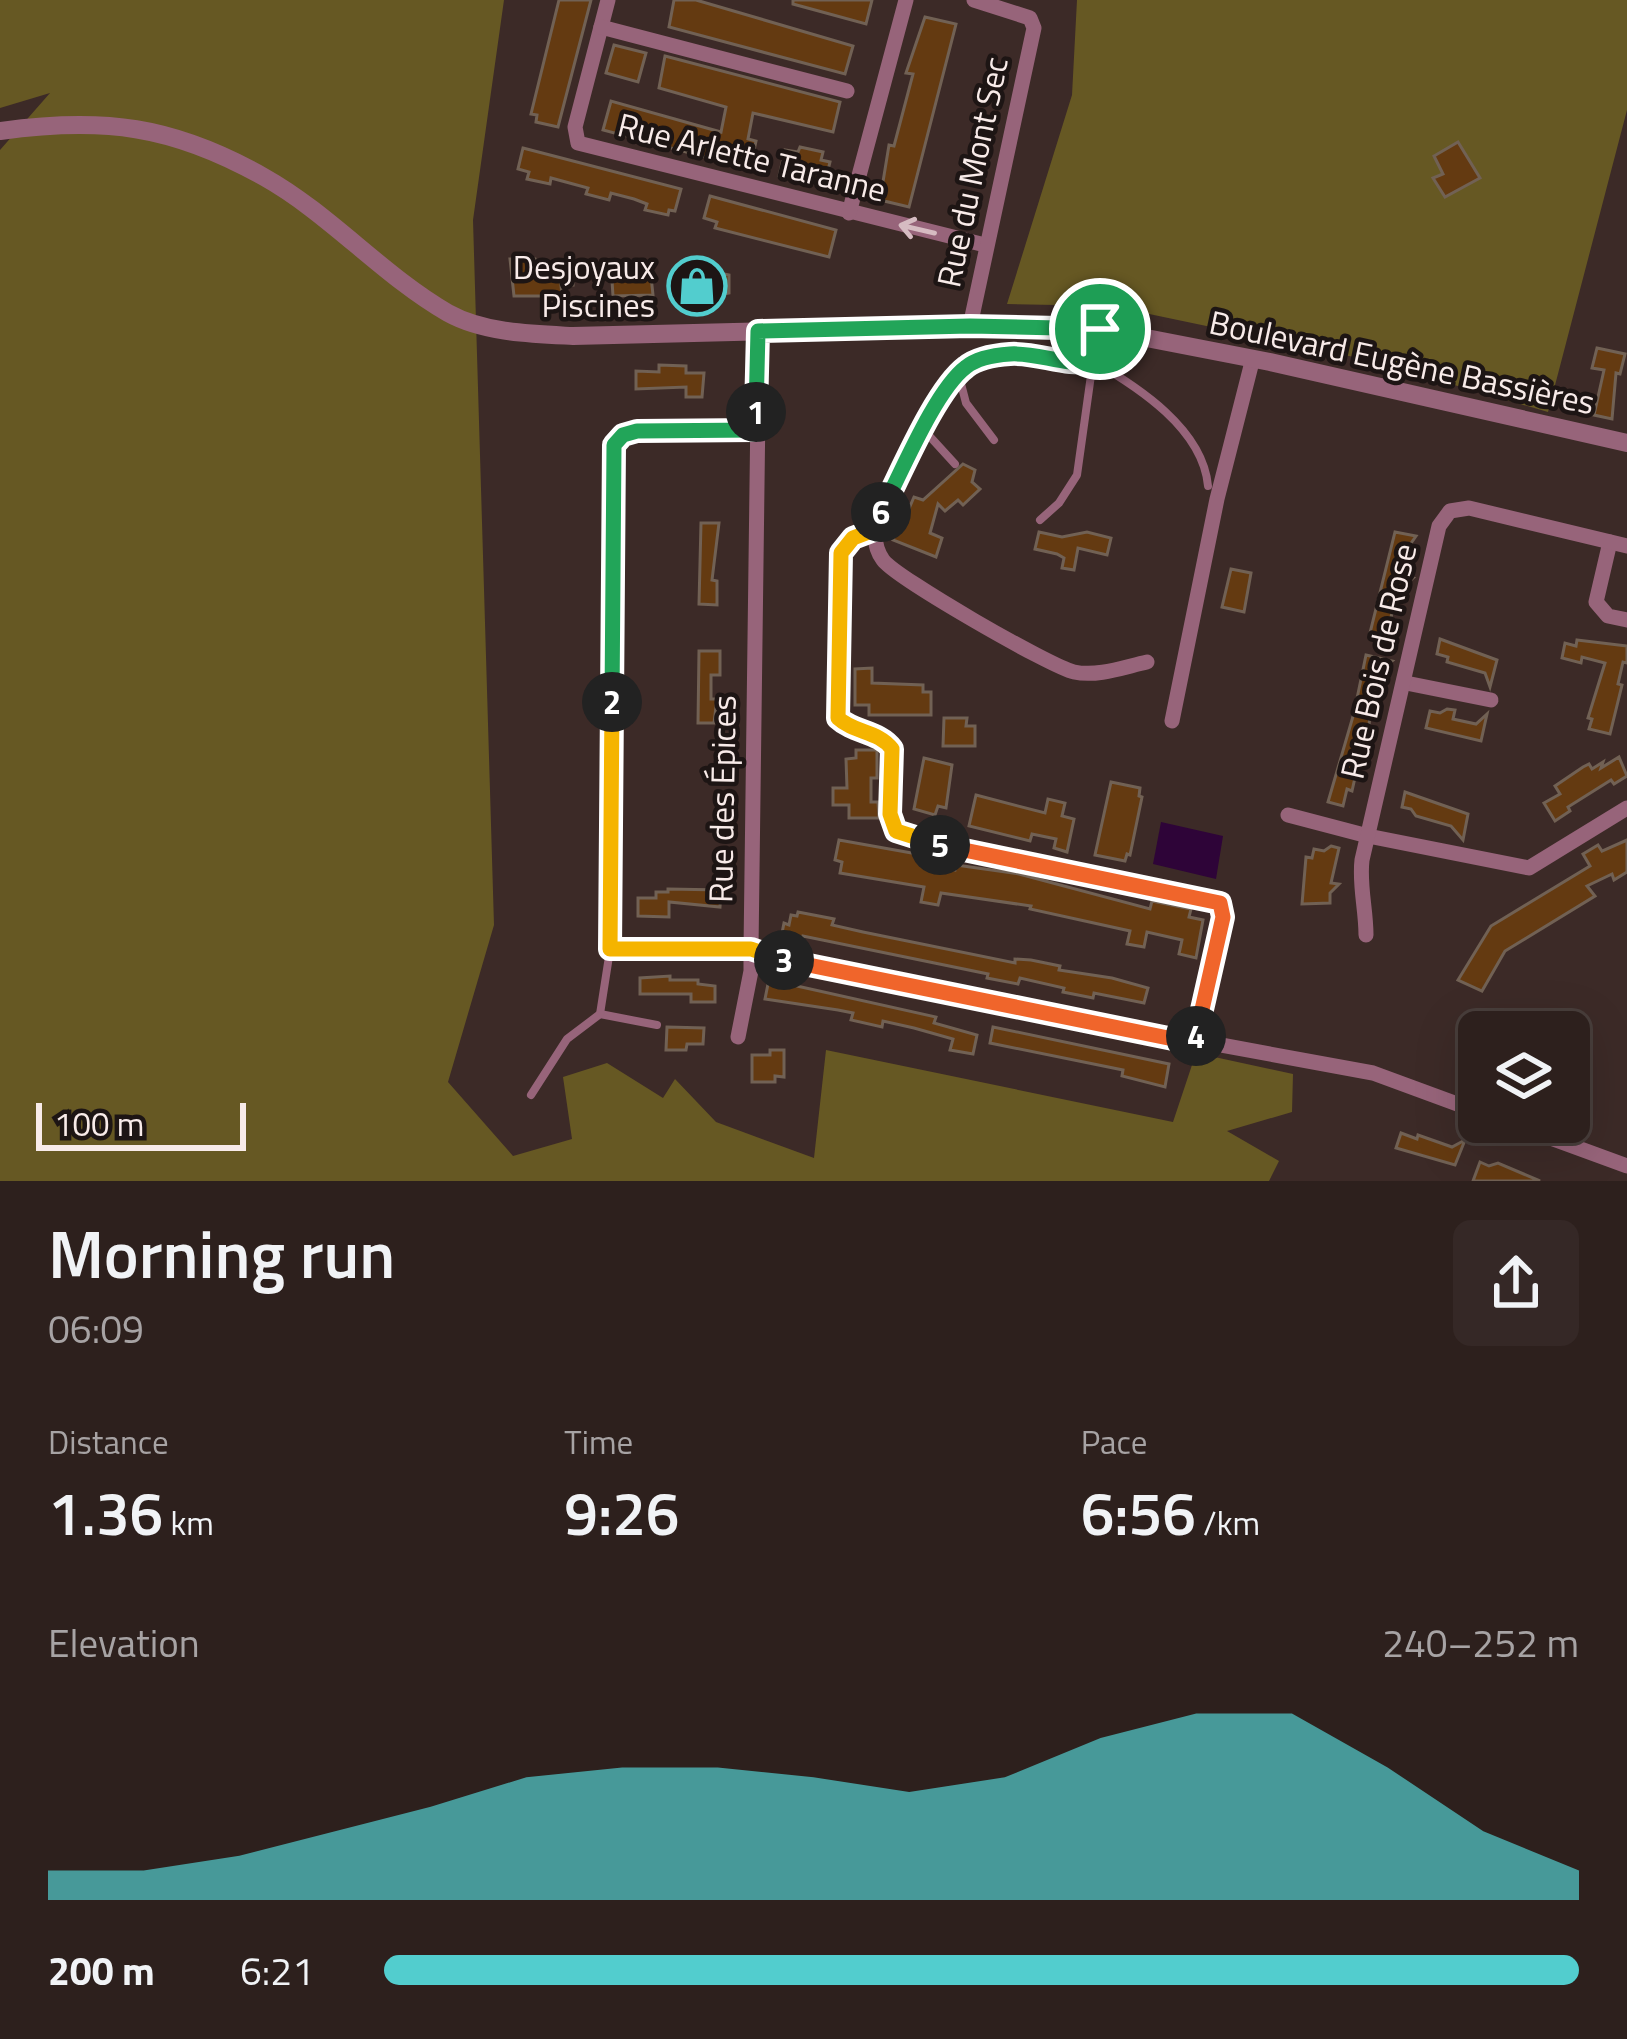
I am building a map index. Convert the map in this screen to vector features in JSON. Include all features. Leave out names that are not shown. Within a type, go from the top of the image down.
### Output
[{"type":"street","name":"Rue Arlette Taranne","points":[[608,0],[575,127],[578,143],[985,245]]},
{"type":"street","points":[[848,213],[906,0]]},
{"type":"street","name":"Rue du Mont Sec","points":[[970,326],[1034,28],[1030,18],[974,0]]},
{"type":"street","points":[[602,26],[847,91]]},
{"type":"street","name":"Boulevard Eugène Bassières","points":[[0,131],[91,123],[136,127],[204,147],[267,179],[451,315],[515,333],[573,336],[970,326],[1100,329],[1252,358],[1627,443]]},
{"type":"street","points":[[1100,329],[1100,346],[1093,361],[1080,364],[1024,353],[968,365],[922,428],[874,530],[884,561],[1036,656],[1071,671],[1093,674],[1147,662]]},
{"type":"street","name":"Rue des Épices","points":[[758,331],[751,949],[1178,1040],[1373,1073],[1458,1104]]},
{"type":"street","points":[[1172,721],[1217,499],[1252,358]]},
{"type":"street","points":[[738,1037],[751,949],[610,949],[614,445],[623,435],[637,431],[756,430]]},
{"type":"street","name":"Rue Bois de Rose","points":[[1366,935],[1360,879],[1439,526],[1450,512],[1469,508],[1618,544]]},
{"type":"street","points":[[874,530],[853,538],[841,553],[837,712],[842,723],[884,739],[892,749],[890,814],[896,831],[920,841],[1220,903],[1223,917],[1201,1029],[1194,1040]]},
{"type":"street","points":[[1618,544],[1596,602],[1608,616],[1627,620]]},
{"type":"street","points":[[1406,682],[1492,700]]},
{"type":"street","points":[[1288,815],[1529,868],[1627,808]]},
{"type":"street","points":[[1564,1143],[1627,1166]]},
{"type":"lane","points":[[1040,520],[1059,503],[1077,475],[1093,361],[1169,417],[1192,442],[1205,466],[1208,486]]},
{"type":"lane","points":[[959,374],[966,403],[994,440]]},
{"type":"lane","points":[[922,428],[956,464]]},
{"type":"lane","points":[[531,1095],[566,1040],[600,1014],[610,949]]},
{"type":"lane","points":[[600,1014],[656,1025]]},
{"type":"shaded area","points":[[0,0],[504,0],[473,220],[494,925],[448,1082],[513,1156],[572,1139],[563,1077],[607,1063],[663,1098],[675,1079],[716,1122],[814,1158],[826,1050],[1173,1122],[1196,1053],[1293,1074],[1292,1112],[1227,1131],[1279,1161],[1269,1181],[0,1181],[0,150],[50,93],[0,108]]},
{"type":"shaded area","points":[[1077,0],[1627,0],[1627,110],[1548,412],[1368,360],[1111,306],[1007,304],[1072,95]]},
{"type":"shaded area","points":[[1161,822],[1223,836],[1216,879],[1153,864]]},
{"type":"building","points":[[559,0],[591,0],[558,127],[536,122],[537,115],[531,114]]},
{"type":"building","points":[[674,0],[696,0],[853,46],[845,74],[669,27]]},
{"type":"building","points":[[793,0],[872,0],[866,24],[793,4]]},
{"type":"building","points":[[925,17],[956,24],[909,207],[880,200],[889,145],[894,146],[913,74],[906,73]]},
{"type":"building","points":[[614,45],[646,53],[638,82],[606,73]]},
{"type":"building","points":[[665,56],[840,102],[833,132],[753,113],[748,139],[756,141],[750,169],[603,130],[611,101],[721,132],[726,107],[659,88]]},
{"type":"building","points":[[1458,142],[1480,178],[1445,197],[1433,178],[1443,174],[1434,156]]},
{"type":"building","points":[[800,147],[823,152],[821,160],[830,162],[824,186],[779,176],[785,150],[798,152]]},
{"type":"building","points":[[523,148],[681,189],[675,211],[669,210],[668,215],[645,210],[647,204],[634,199],[611,193],[609,200],[586,194],[588,188],[551,178],[550,184],[527,179],[529,172],[518,169]]},
{"type":"building","points":[[710,196],[836,230],[829,257],[715,228],[717,222],[704,218]]},
{"type":"building","points":[[510,259],[535,259],[537,269],[573,269],[573,285],[561,285],[562,296],[514,296]]},
{"type":"building","points":[[611,265],[650,267],[653,295],[613,296]]},
{"type":"building","points":[[685,266],[729,275],[729,293],[684,301]]},
{"type":"building","points":[[1597,348],[1625,354],[1620,374],[1616,373],[1612,419],[1594,415],[1604,370],[1592,368]]},
{"type":"building","points":[[659,365],[686,366],[686,373],[704,373],[702,397],[686,397],[686,387],[636,389],[636,371],[659,372]]},
{"type":"building","points":[[963,464],[975,470],[972,482],[980,489],[963,505],[958,500],[945,511],[938,504],[930,533],[942,538],[936,557],[893,540],[899,525],[891,520],[897,507],[908,511],[914,497],[923,500]]},
{"type":"building","points":[[701,523],[719,523],[712,580],[717,581],[717,605],[699,604]]},
{"type":"building","points":[[1039,532],[1062,537],[1087,532],[1111,538],[1107,555],[1078,548],[1074,570],[1062,568],[1064,558],[1057,554],[1035,549]]},
{"type":"building","points":[[1395,532],[1416,536],[1407,549],[1401,575],[1413,578],[1399,590],[1385,637],[1370,633]]},
{"type":"building","points":[[1231,569],[1251,573],[1244,612],[1222,607]]},
{"type":"building","points":[[1440,639],[1497,660],[1490,687],[1485,673],[1447,662],[1448,657],[1437,654]]},
{"type":"building","points":[[1577,640],[1627,646],[1610,734],[1589,729],[1592,719],[1588,718],[1605,663],[1562,658],[1565,643],[1576,646]]},
{"type":"building","points":[[699,651],[720,651],[720,675],[711,675],[711,699],[717,699],[714,723],[698,723]]},
{"type":"building","points":[[1366,655],[1392,661],[1378,672],[1371,700],[1379,701],[1370,714],[1367,749],[1360,755],[1352,791],[1347,789],[1343,806],[1328,802]]},
{"type":"building","points":[[872,668],[872,683],[923,685],[923,692],[931,692],[931,715],[869,715],[869,705],[855,705],[855,669]]},
{"type":"building","points":[[1455,710],[1453,719],[1476,724],[1487,714],[1481,741],[1426,728],[1430,711]]},
{"type":"building","points":[[944,718],[967,718],[966,726],[975,726],[975,746],[943,746]]},
{"type":"building","points":[[856,750],[877,750],[871,802],[878,802],[879,818],[849,818],[849,805],[833,805],[833,788],[847,788],[846,759],[856,758]]},
{"type":"building","points":[[1619,757],[1627,776],[1614,784],[1611,780],[1568,807],[1570,811],[1555,821],[1544,803],[1560,794],[1555,786],[1589,764],[1592,769],[1603,762],[1601,768]]},
{"type":"building","points":[[924,758],[952,765],[946,808],[938,806],[935,815],[914,809]]},
{"type":"building","points":[[1111,782],[1140,788],[1142,797],[1125,861],[1095,855]]},
{"type":"building","points":[[1405,792],[1468,814],[1463,840],[1451,826],[1402,807]]},
{"type":"building","points":[[976,795],[1045,813],[1048,799],[1065,803],[1062,816],[1074,819],[1067,852],[1054,848],[1056,839],[1032,834],[1030,841],[969,826]]},
{"type":"building","points":[[839,840],[934,857],[932,865],[955,870],[956,865],[1019,874],[1150,909],[1152,901],[1191,909],[1189,917],[1203,920],[1196,958],[1179,954],[1182,940],[1147,932],[1144,947],[1127,944],[1130,931],[1031,906],[941,893],[938,905],[921,902],[924,887],[840,873],[842,862],[835,860]]},
{"type":"building","points":[[1627,840],[1627,872],[1587,886],[1595,896],[1505,951],[1482,991],[1458,980],[1491,926],[1590,866],[1583,854],[1598,845],[1602,851]]},
{"type":"building","points":[[1339,848],[1331,883],[1339,884],[1330,893],[1330,903],[1302,904],[1306,857],[1312,858],[1314,849],[1324,851]]},
{"type":"building","points":[[721,890],[720,907],[669,902],[669,917],[638,916],[638,898],[656,898],[656,892]]},
{"type":"building","points":[[798,912],[834,919],[832,925],[863,932],[1015,963],[1015,959],[1031,960],[1148,988],[1144,1003],[1094,993],[1093,998],[1020,978],[1018,984],[987,978],[988,974],[803,936],[802,942],[781,938],[784,923],[789,925],[791,915]]},
{"type":"building","points":[[670,976],[670,980],[698,980],[698,984],[715,986],[715,1002],[691,1002],[691,994],[640,994],[640,978]]},
{"type":"building","points":[[779,982],[936,1017],[934,1023],[977,1035],[973,1054],[950,1050],[953,1039],[914,1028],[883,1021],[882,1027],[851,1020],[853,1013],[765,999],[768,984],[779,986]]},
{"type":"building","points":[[667,1027],[704,1028],[703,1044],[666,1050]]},
{"type":"building","points":[[993,1027],[1169,1064],[1165,1087],[1122,1076],[1123,1070],[990,1043]]},
{"type":"building","points":[[770,1050],[784,1050],[784,1077],[752,1082],[752,1055],[770,1055]]},
{"type":"building","points":[[1401,1133],[1452,1147],[1464,1143],[1455,1165],[1396,1148]]},
{"type":"building","points":[[1480,1162],[1498,1163],[1540,1181],[1473,1181]]},
{"type":"place","name":"Desjoyaux Piscines","points":[[697,286]]},
{"type":"route","points":[[970,326],[1100,329],[1100,346],[1093,361],[1080,364],[1024,353],[995,356],[968,365],[959,374],[922,428],[874,530],[853,538],[841,553],[837,712],[850,728],[889,743],[893,756],[891,823],[906,837],[1220,903],[1223,917],[1201,1029],[1194,1040],[772,957],[751,949],[610,949],[614,445],[623,435],[637,431],[756,430],[758,331],[970,326]]}]
